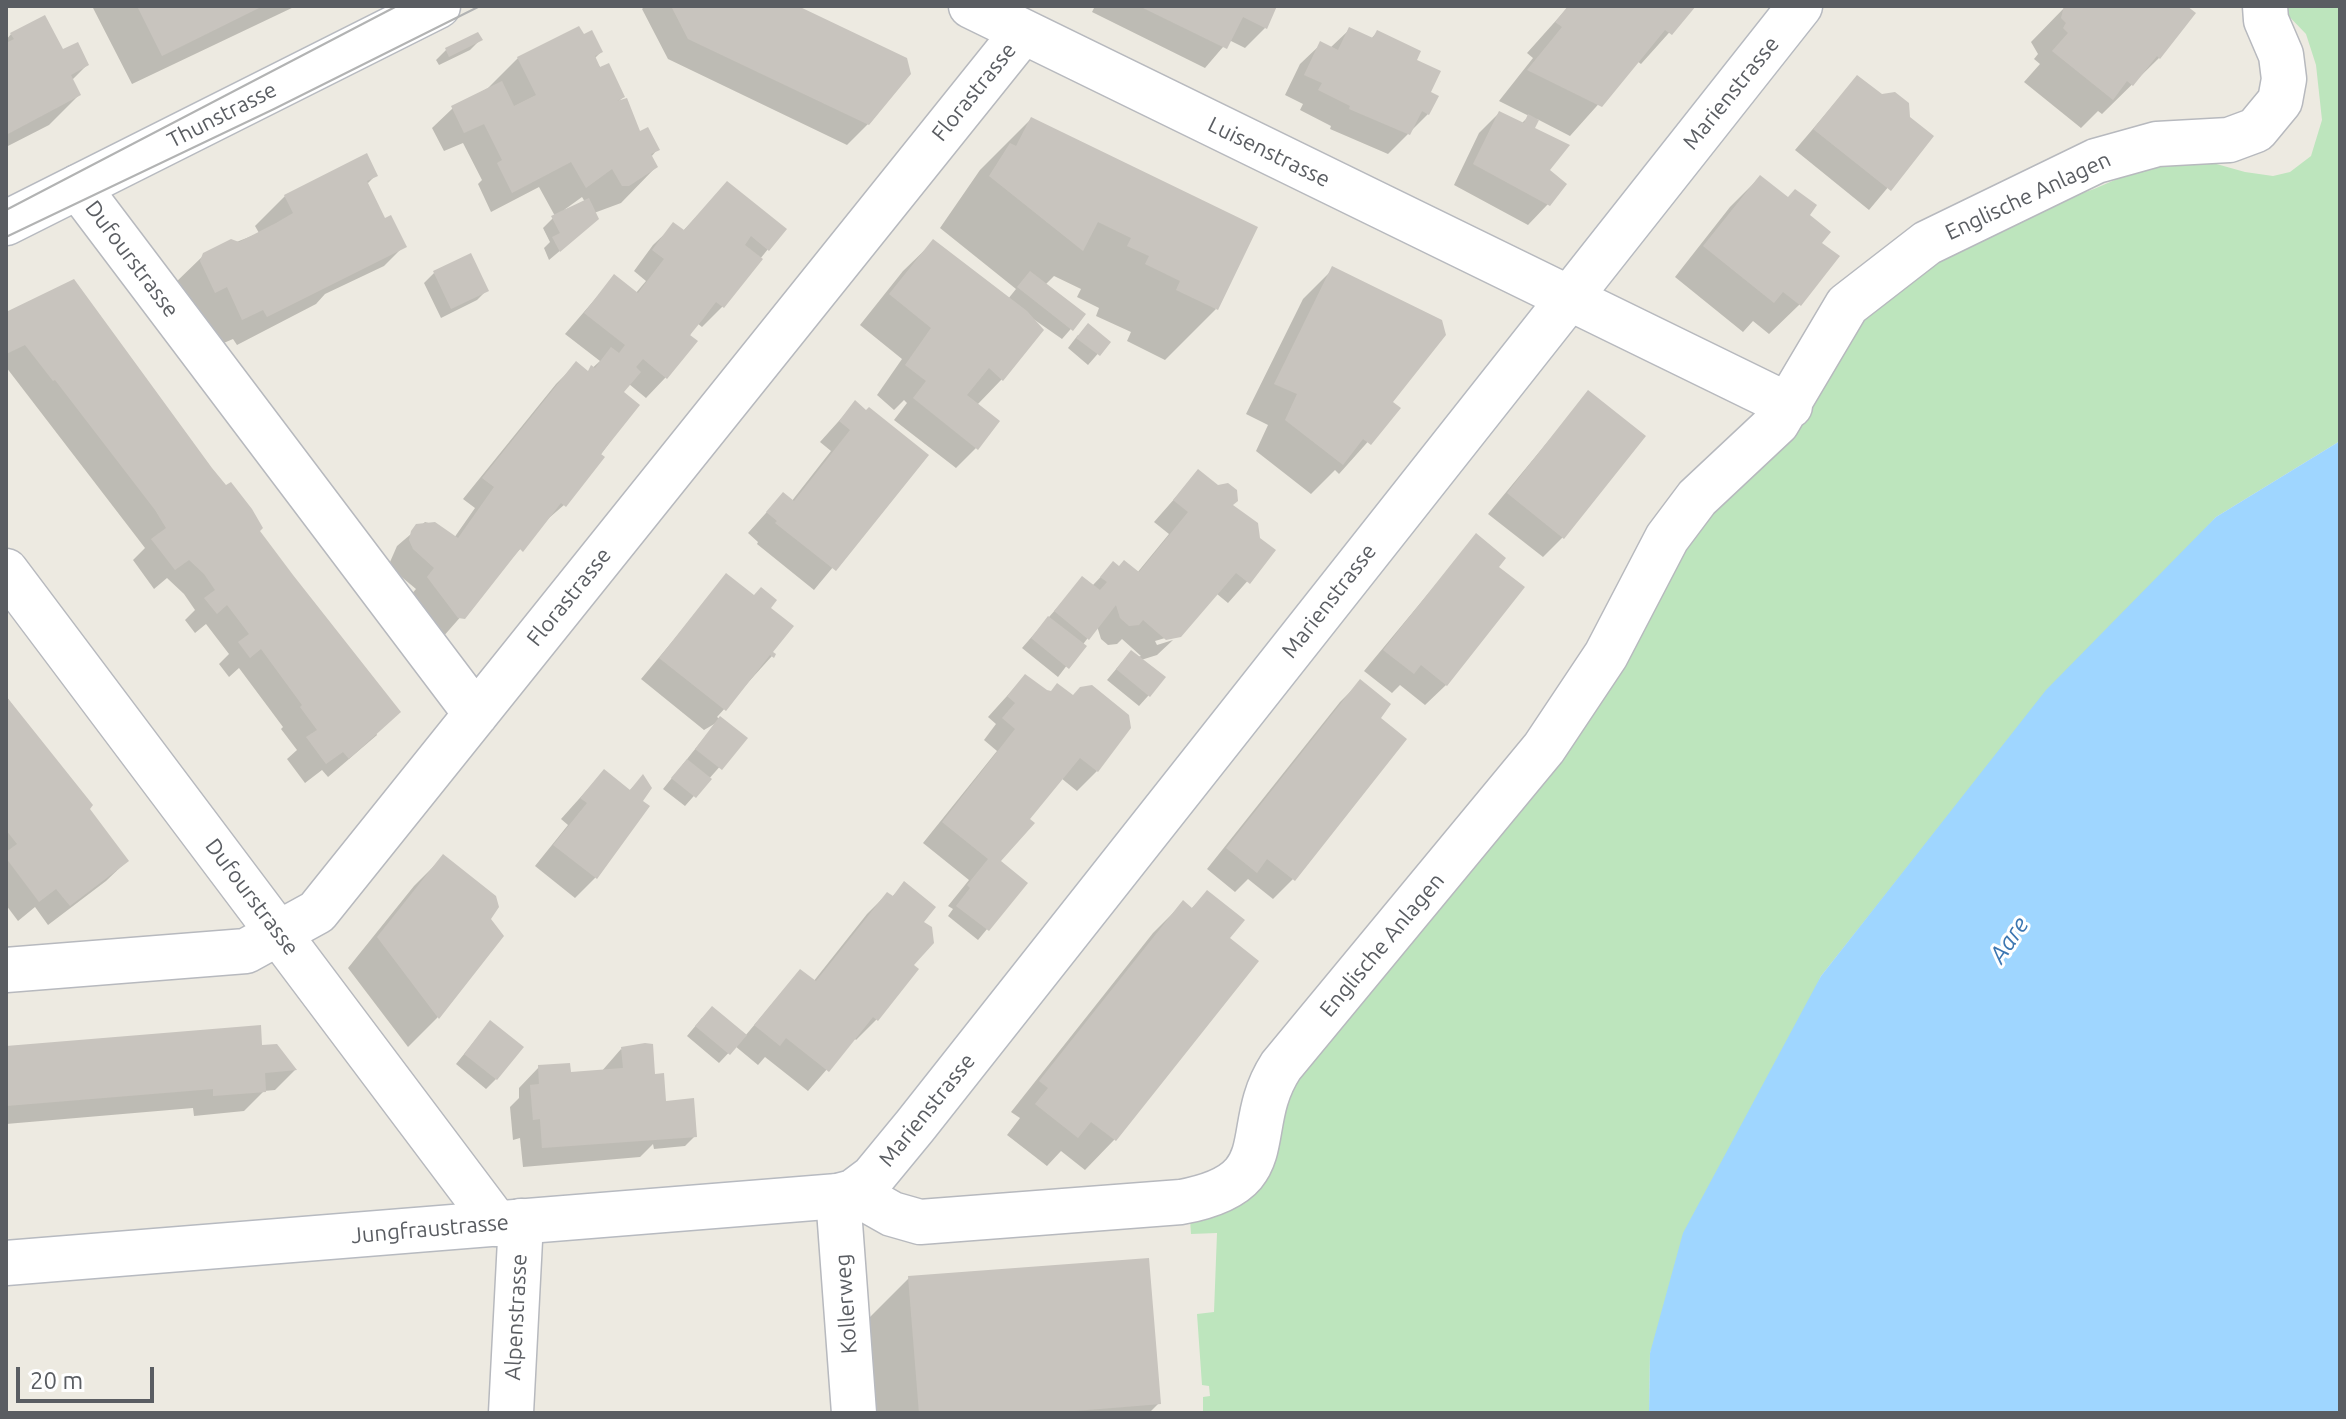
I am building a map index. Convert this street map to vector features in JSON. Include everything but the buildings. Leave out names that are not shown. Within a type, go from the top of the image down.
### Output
[{"type":"street","name":"Thunstrasse","points":[[6,223],[438,6]]},
{"type":"street","name":"Luisenstrasse","points":[[971,6],[1567,298]]},
{"type":"street","name":"Marienstrasse","points":[[845,1194],[873,1177],[915,1126],[1800,6]]},
{"type":"street","name":"Englische Anlagen","points":[[845,1194],[920,1222],[1181,1202],[1223,1192],[1249,1168],[1257,1151],[1271,1081],[1281,1066],[1544,748],[1606,655],[1654,556],[1687,511],[1763,437],[1790,406],[1807,366],[1847,305],[1927,243],[2096,161],[2157,144],[2229,140],[2256,130],[2280,101],[2284,79],[2281,55],[2266,20],[2265,6]]},
{"type":"street","name":"Florastrasse","points":[[6,970],[246,951],[317,912],[1023,32]]},
{"type":"street","name":"Dufourstrasse","points":[[78,187],[476,714]]},
{"type":"street","points":[[1567,298],[1790,406]]},
{"type":"street","name":"Dufourstrasse","points":[[6,571],[279,935],[509,1222]]},
{"type":"street","name":"Jungfraustrasse","points":[[6,1263],[845,1194]]},
{"type":"street","name":"Kollerweg","points":[[845,1194],[854,1413]]},
{"type":"street","name":"Alpenstrasse","points":[[509,1222],[511,1413]]},
{"type":"green space","points":[[2279,6],[2340,6],[2340,441],[2216,517],[1967,792],[1821,976],[1650,1353],[1649,1413],[1203,1413],[1203,1397],[1210,1396],[1209,1386],[1202,1385],[1197,1314],[1214,1312],[1217,1233],[1191,1234],[1189,1205],[1205,1202],[1274,1079],[1662,559],[1818,357],[1928,246],[2094,189],[2147,166],[2195,158],[2273,176],[2290,172],[2311,156],[2322,120],[2316,65],[2306,34]]},
{"type":"water","name":"Aare","points":[[2340,441],[2340,1413],[1649,1413],[1650,1353],[1683,1233],[1821,976],[2046,690],[2216,517]]},
{"type":"tram line","points":[[6,210],[397,6]]},
{"type":"tram line","points":[[6,237],[480,6]]}]
